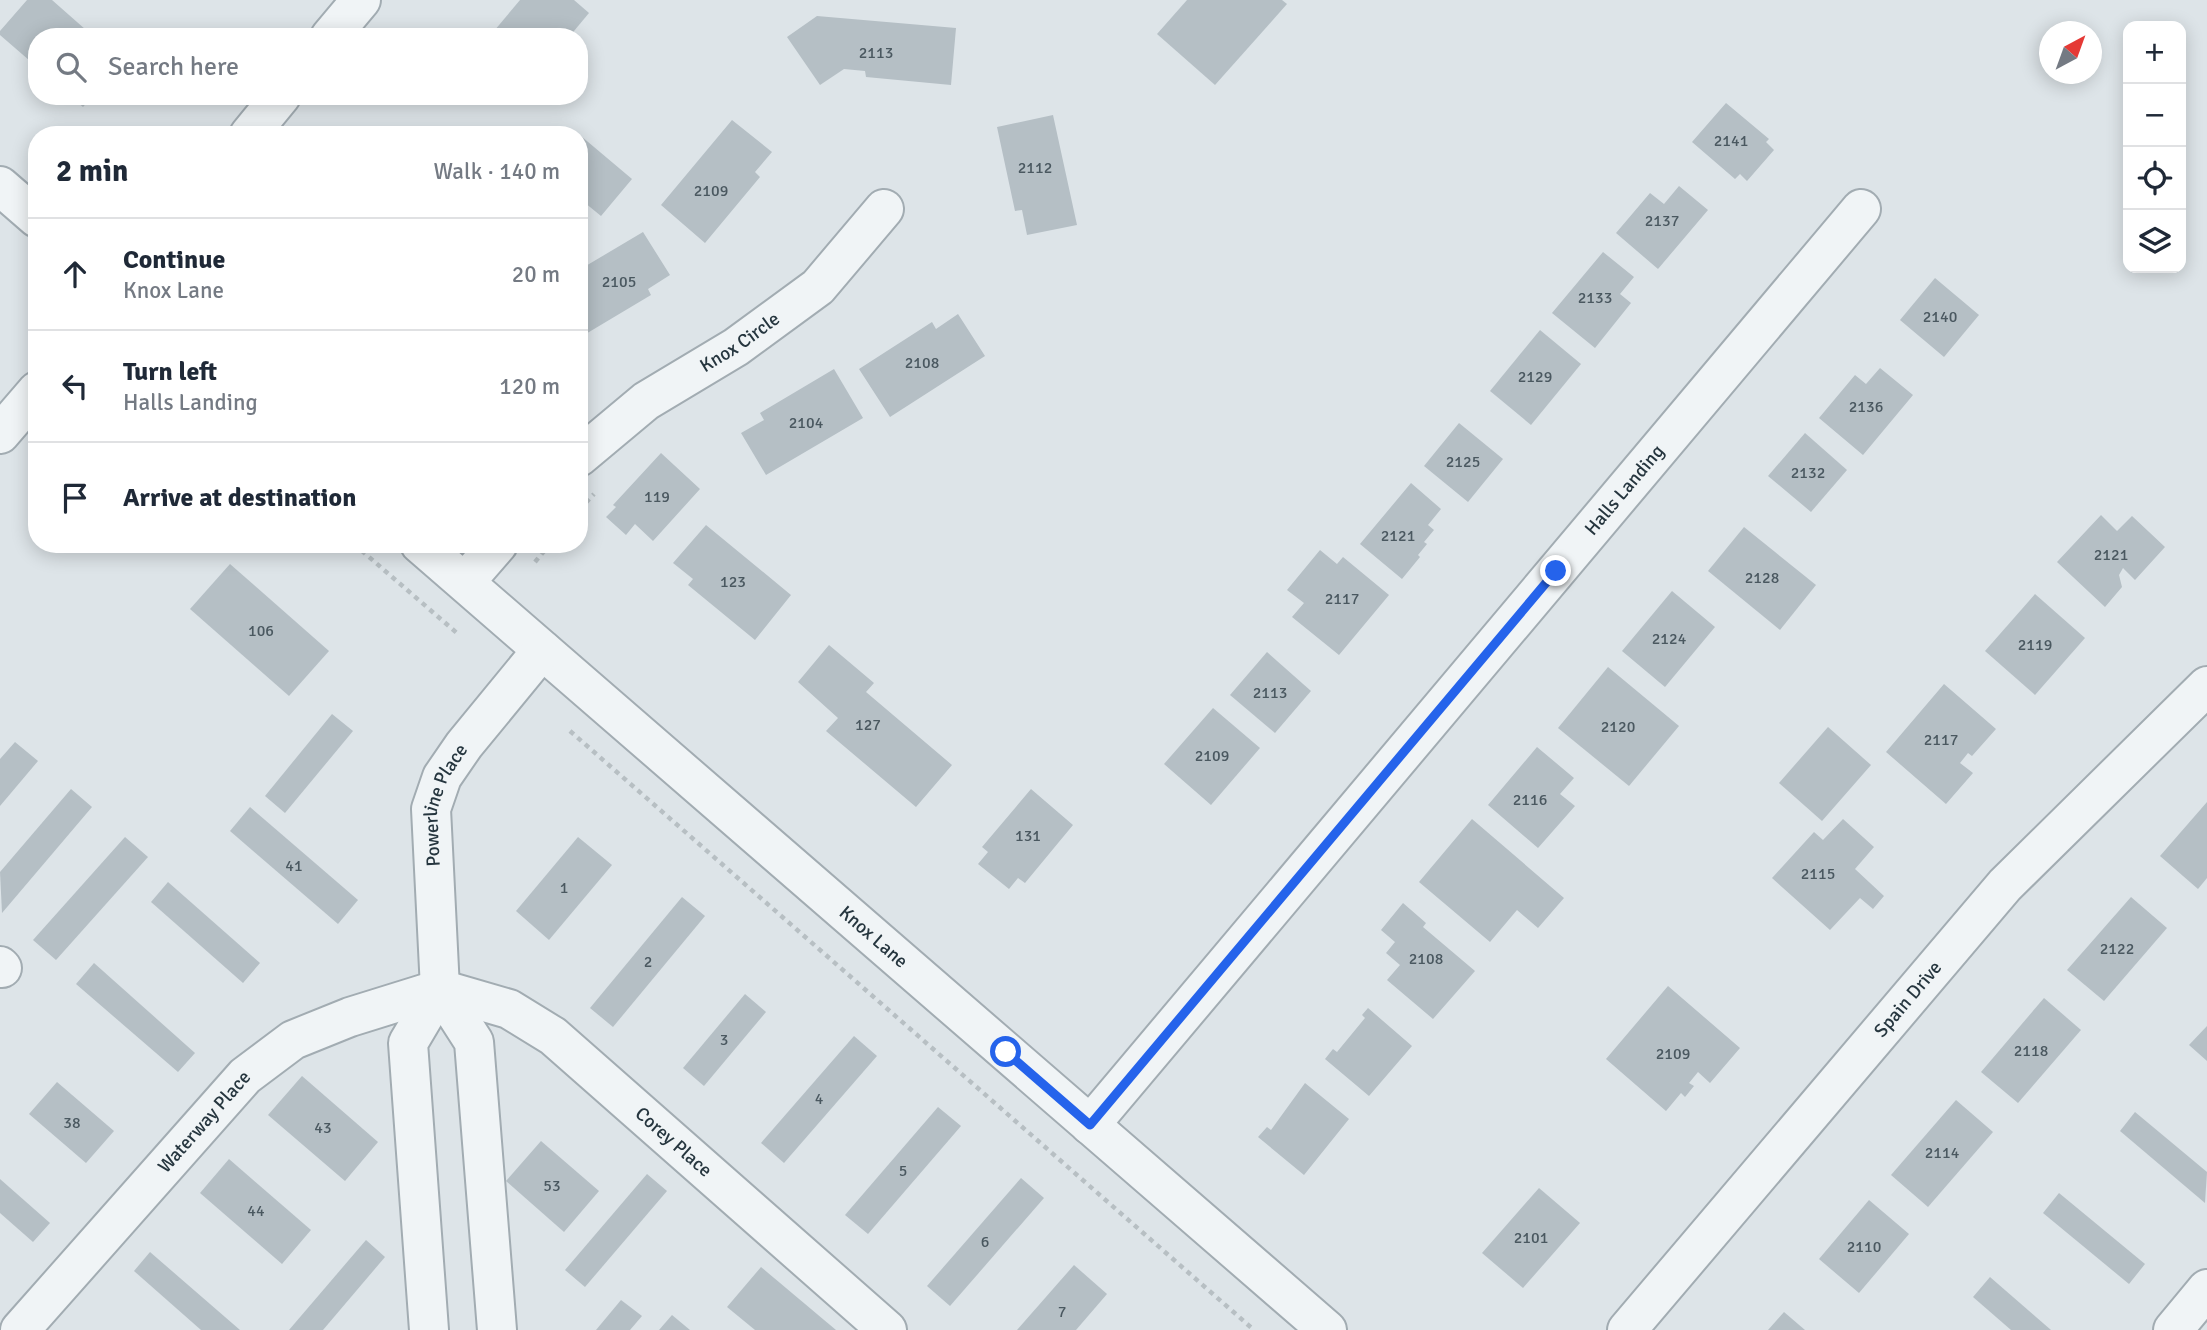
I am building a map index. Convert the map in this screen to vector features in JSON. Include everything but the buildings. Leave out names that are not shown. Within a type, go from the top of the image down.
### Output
[{"type":"street","points":[[336,28],[354,2]]},
{"type":"street","points":[[256,126],[274,105]]},
{"type":"street","name":"Knox Circle","points":[[588,449],[646,401],[736,347],[818,287],[884,209]]},
{"type":"street","name":"Halls Landing","points":[[1090,1125],[1861,209]]},
{"type":"street","points":[[0,434],[28,401]]},
{"type":"street","name":"Knox Lane","points":[[430,553],[1327,1330]]},
{"type":"street","points":[[465,582],[490,553]]},
{"type":"street","name":"Powerline Place","points":[[497,1330],[474,1042],[440,989],[431,808],[442,777],[464,745],[541,650]]},
{"type":"street","name":"Spain Drive","points":[[1627,1330],[2005,885],[2207,686]]},
{"type":"street","points":[[429,1330],[408,1043],[440,989]]},
{"type":"street","name":"Waterway Place","points":[[20,1330],[245,1076],[293,1040],[350,1017],[440,989]]},
{"type":"street","name":"Corey Place","points":[[440,989],[509,1010],[553,1036],[887,1330]]},
{"type":"street","points":[[2173,1330],[2207,1289]]},
{"type":"path","points":[[364,553],[464,640]]},
{"type":"path","points":[[567,729],[1254,1330]]},
{"type":"route","points":[[1006,1052],[1090,1125],[1556,571]]}]
